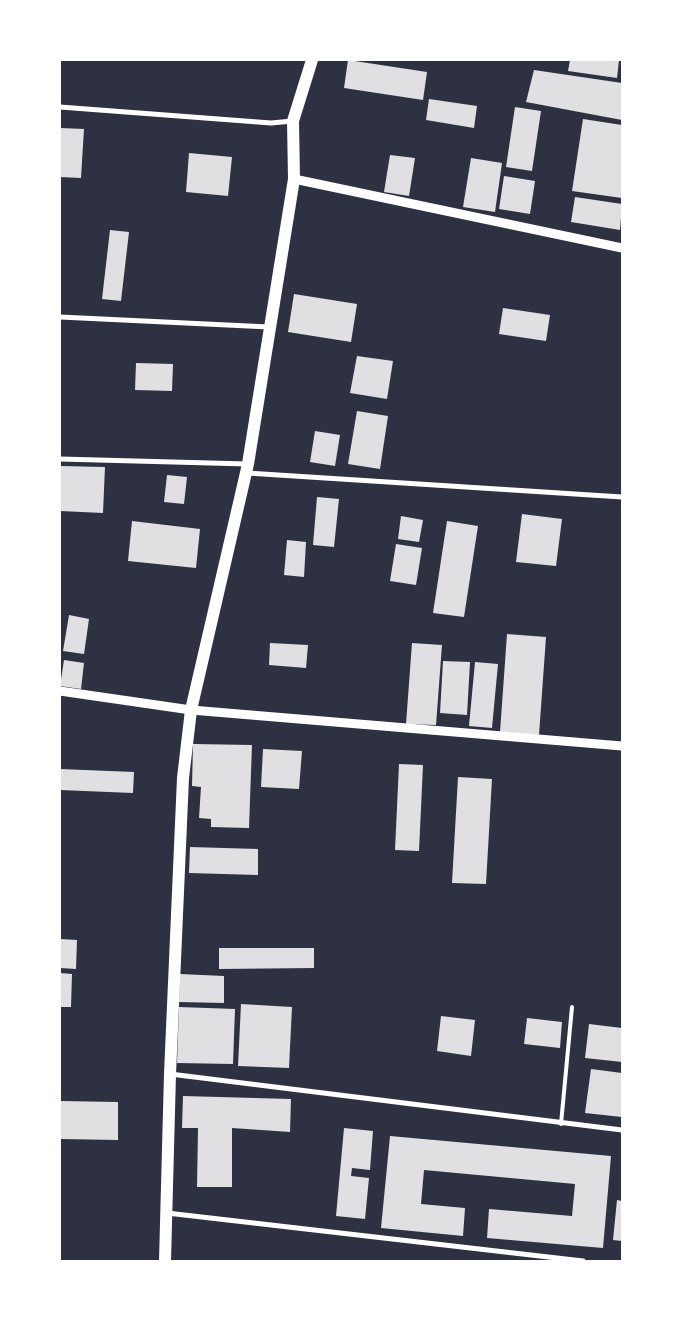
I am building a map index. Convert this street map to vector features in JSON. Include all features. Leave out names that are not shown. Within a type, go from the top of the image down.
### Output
[{"type":"main road","points":[[165,1261],[170,1074],[183,778],[191,710],[248,469],[294,179],[293,121],[312,60]]},
{"type":"street","points":[[60,106],[271,123],[293,121]]},
{"type":"street","points":[[294,179],[622,248]]},
{"type":"street","points":[[60,317],[270,327]]},
{"type":"street","points":[[60,459],[248,469],[622,497]]},
{"type":"street","points":[[60,690],[191,710],[622,746]]},
{"type":"street","points":[[170,1074],[561,1124],[622,1130]]},
{"type":"street","points":[[165,1213],[583,1261]]},
{"type":"lane","points":[[561,1124],[572,1006]]},
{"type":"building","points":[[348,60],[427,72],[423,100],[344,88]]},
{"type":"building","points":[[570,60],[619,60],[617,78],[568,71]]},
{"type":"building","points":[[534,70],[622,83],[622,120],[526,102]]},
{"type":"building","points":[[429,99],[477,106],[474,128],[426,120]]},
{"type":"building","points":[[515,107],[541,111],[532,171],[506,167]]},
{"type":"building","points":[[583,119],[622,125],[622,198],[572,191]]},
{"type":"building","points":[[60,128],[84,129],[81,178],[60,177]]},
{"type":"building","points":[[189,153],[232,157],[228,196],[186,192]]},
{"type":"building","points":[[390,155],[415,158],[409,196],[384,192]]},
{"type":"building","points":[[471,158],[502,163],[495,212],[463,207]]},
{"type":"building","points":[[504,176],[535,181],[530,214],[499,209]]},
{"type":"building","points":[[575,197],[622,204],[620,230],[571,222]]},
{"type":"building","points":[[110,230],[129,232],[121,301],[102,299]]},
{"type":"building","points":[[294,294],[357,304],[351,342],[288,332]]},
{"type":"building","points":[[503,308],[550,315],[546,341],[499,334]]},
{"type":"building","points":[[357,356],[393,361],[387,399],[350,393]]},
{"type":"building","points":[[136,363],[173,364],[172,391],[135,390]]},
{"type":"building","points":[[357,411],[388,416],[380,469],[348,464]]},
{"type":"building","points":[[315,431],[340,435],[335,466],[310,462]]},
{"type":"building","points":[[60,466],[105,467],[103,513],[60,511]]},
{"type":"building","points":[[167,475],[187,477],[184,504],[164,502]]},
{"type":"building","points":[[317,497],[339,499],[334,547],[313,545]]},
{"type":"building","points":[[522,514],[562,519],[556,566],[516,562]]},
{"type":"building","points":[[401,516],[423,520],[419,542],[398,539]]},
{"type":"building","points":[[132,521],[200,529],[196,568],[128,561]]},
{"type":"building","points":[[447,521],[478,526],[464,617],[433,613]]},
{"type":"building","points":[[287,540],[306,542],[304,577],[284,575]]},
{"type":"building","points":[[396,544],[422,548],[416,585],[390,581]]},
{"type":"building","points":[[69,615],[89,619],[84,654],[63,651]]},
{"type":"building","points":[[507,634],[546,637],[539,735],[500,732]]},
{"type":"building","points":[[270,643],[308,645],[306,668],[269,665]]},
{"type":"building","points":[[412,643],[442,645],[436,725],[406,724]]},
{"type":"building","points":[[64,660],[84,663],[81,689],[60,686]]},
{"type":"building","points":[[443,661],[470,662],[467,715],[440,713]]},
{"type":"building","points":[[475,662],[498,664],[492,728],[469,726]]},
{"type":"building","points":[[193,744],[252,745],[249,828],[211,827],[211,819],[199,818],[201,787],[192,786]]},
{"type":"building","points":[[263,749],[302,751],[299,789],[261,787]]},
{"type":"building","points":[[399,764],[423,765],[419,851],[395,850]]},
{"type":"building","points":[[60,769],[134,772],[133,793],[60,790]]},
{"type":"building","points":[[458,777],[492,779],[486,884],[452,883]]},
{"type":"building","points":[[190,847],[258,849],[258,875],[189,873]]},
{"type":"building","points":[[60,939],[77,940],[76,969],[60,968]]},
{"type":"building","points":[[219,948],[314,948],[314,968],[219,969]]},
{"type":"building","points":[[60,973],[72,974],[71,1007],[60,1007]]},
{"type":"building","points":[[180,974],[224,976],[224,1003],[179,1002]]},
{"type":"building","points":[[241,1004],[292,1007],[289,1068],[238,1066]]},
{"type":"building","points":[[179,1007],[235,1009],[233,1064],[177,1063]]},
{"type":"building","points":[[441,1016],[475,1020],[471,1056],[437,1051]]},
{"type":"building","points":[[527,1018],[562,1022],[560,1048],[524,1044]]},
{"type":"building","points":[[589,1024],[622,1028],[622,1062],[585,1058]]},
{"type":"building","points":[[591,1069],[622,1073],[622,1117],[585,1113]]},
{"type":"building","points":[[183,1096],[291,1099],[290,1132],[232,1128],[232,1187],[197,1187],[198,1128],[182,1128]]},
{"type":"building","points":[[60,1101],[118,1102],[118,1140],[60,1139]]},
{"type":"building","points":[[344,1128],[373,1131],[370,1170],[352,1168],[351,1176],[369,1178],[365,1219],[336,1216]]},
{"type":"building","points":[[390,1136],[611,1156],[603,1248],[487,1238],[489,1209],[572,1216],[575,1184],[424,1170],[421,1204],[465,1208],[463,1236],[381,1228]]},
{"type":"building","points":[[617,1200],[622,1201],[622,1241],[613,1240]]}]
